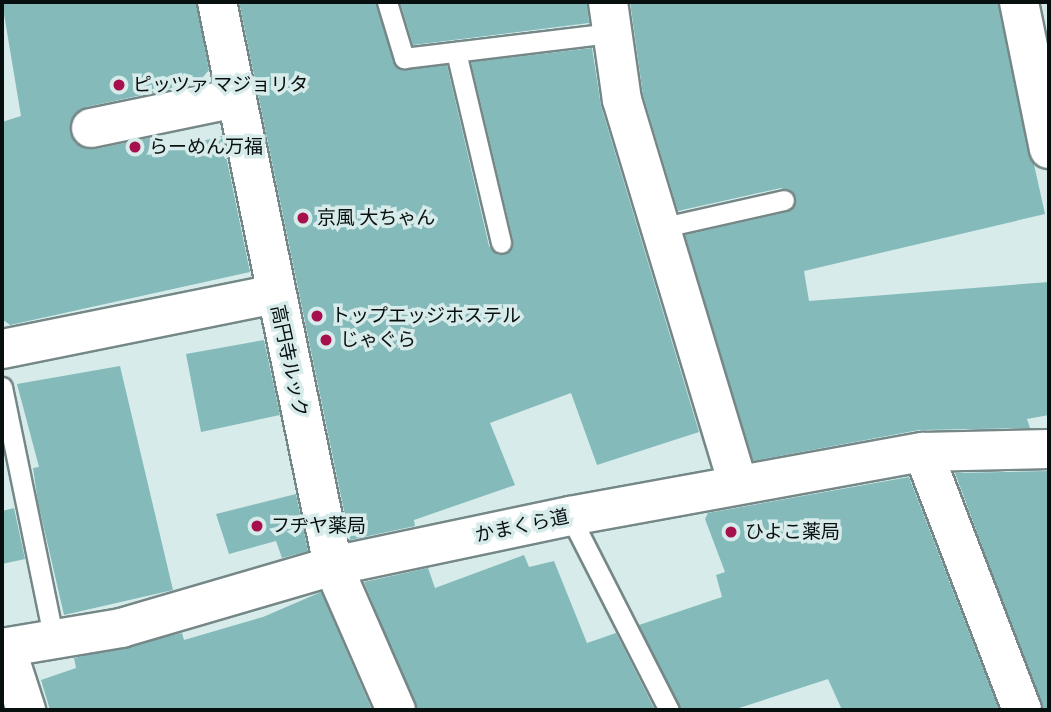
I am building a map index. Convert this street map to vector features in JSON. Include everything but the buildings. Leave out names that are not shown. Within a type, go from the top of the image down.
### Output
[{"type":"street","name":"高円寺ルック","points":[[217,2],[333,566],[396,710]]},
{"type":"street","points":[[1019,2],[1047,125]]},
{"type":"street","points":[[610,17],[622,100],[738,485]]},
{"type":"street","points":[[91,128],[236,98]]},
{"type":"street","points":[[2,349],[275,294]]},
{"type":"street","name":"かまくら道","points":[[4,648],[121,628],[333,566],[570,516],[923,452],[1049,449]]},
{"type":"street","points":[[923,452],[1022,710]]},
{"type":"street","points":[[4,648],[26,710]]},
{"type":"lane","points":[[387,2],[404,58],[456,52],[610,17]]},
{"type":"lane","points":[[456,52],[502,243]]},
{"type":"lane","points":[[660,228],[784,200]]},
{"type":"lane","points":[[2,387],[54,640]]},
{"type":"lane","points":[[570,516],[668,710]]},
{"type":"place","name":"ピッツァ マジョリタ","points":[[119,85]]},
{"type":"place","name":"らーめん万福","points":[[135,147]]},
{"type":"place","name":"京風 大ちゃん","points":[[303,218]]},
{"type":"place","name":"トップエッジホステル","points":[[317,316]]},
{"type":"place","name":"じゃぐら","points":[[326,340]]},
{"type":"place","name":"フヂヤ薬局","points":[[257,526]]},
{"type":"place","name":"ひよこ薬局","points":[[731,532]]}]
